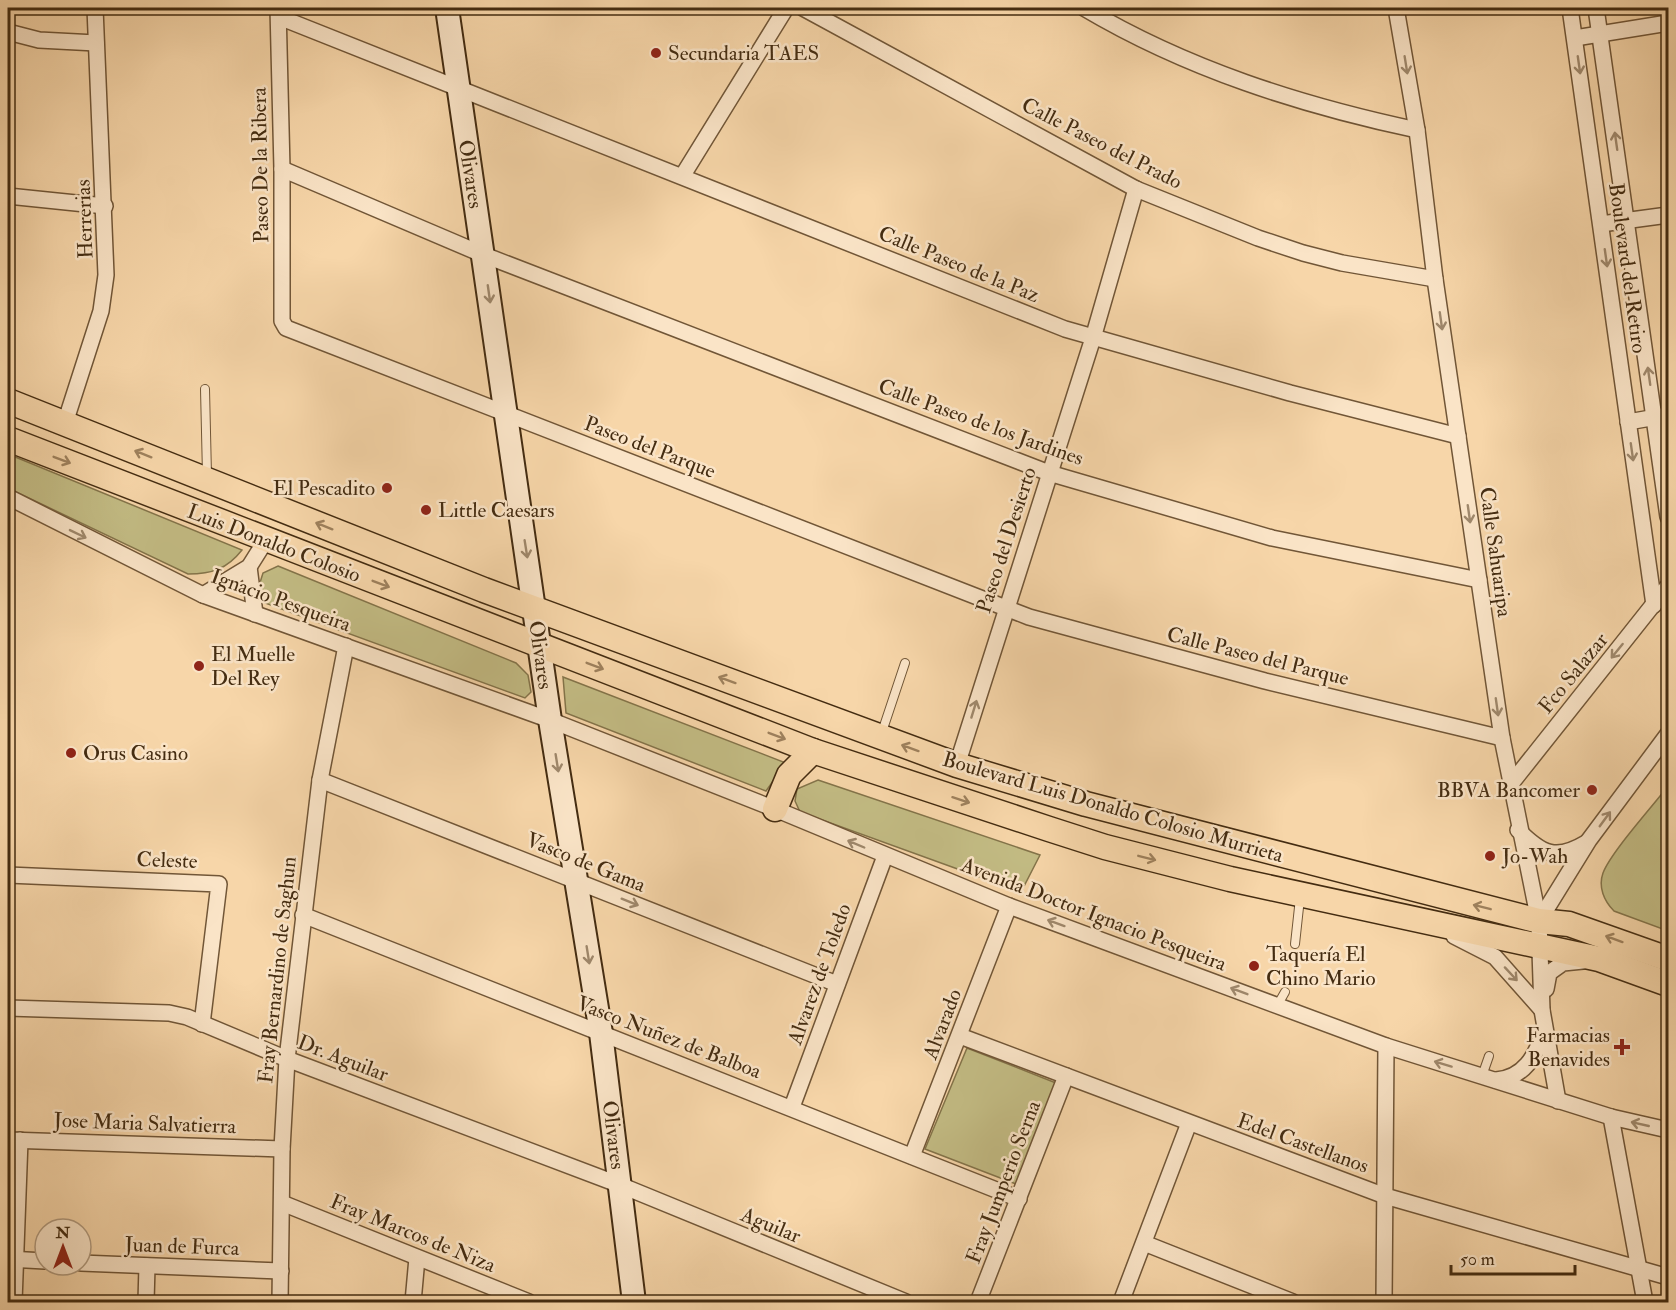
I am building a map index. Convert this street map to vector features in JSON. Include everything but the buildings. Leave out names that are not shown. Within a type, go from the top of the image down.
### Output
[{"type":"main road","name":"Olivares","points":[[447,8],[550,720],[601,1033],[634,1302]]},
{"type":"main road","name":"Luis Donaldo Colosio","points":[[8,401],[535,609]]},
{"type":"main road","name":"Luis Donaldo Colosio","points":[[8,439],[540,645]]},
{"type":"main road","points":[[462,615],[477,605],[484,590]]},
{"type":"main road","name":"Boulevard Luis Donaldo Colosio Murrieta","points":[[535,609],[957,765],[1097,807],[1539,921],[1569,924],[1668,959]]},
{"type":"main road","name":"Boulevard Luis Donaldo Colosio Murrieta","points":[[540,645],[813,750],[1104,847],[1300,895],[1599,959],[1668,984]]},
{"type":"main road","points":[[775,809],[789,775],[813,750]]},
{"type":"street","name":"Herrerias","points":[[65,423],[101,312],[106,275],[105,206],[95,8]]},
{"type":"street","points":[[682,175],[786,8]]},
{"type":"street","name":"Calle Paseo del Prado","points":[[803,8],[1136,189],[1258,238],[1303,253],[1342,263],[1435,279]]},
{"type":"street","points":[[1084,8],[1165,51],[1240,82],[1344,115],[1417,130]]},
{"type":"street","name":"Calle Sahuaripa","points":[[1396,8],[1417,130],[1435,279],[1502,738],[1518,830],[1539,921],[1544,1031],[1558,1101]]},
{"type":"street","name":"Boulevard del Retiro","points":[[1569,8],[1654,605]]},
{"type":"street","name":"Boulevard del Retiro","points":[[1596,8],[1627,220],[1661,416],[1668,517]]},
{"type":"street","name":"Calle Paseo de la Paz","points":[[278,12],[458,87],[1046,322],[1093,338],[1290,393],[1458,436]]},
{"type":"street","name":"Paseo De la Ribera","points":[[278,12],[282,169],[282,321]]},
{"type":"street","points":[[1575,38],[1668,23]]},
{"type":"street","points":[[8,32],[39,40],[96,43]]},
{"type":"street","name":"Calle Paseo de los Jardines","points":[[282,169],[484,255],[1049,473],[1272,538],[1479,580]]},
{"type":"street","name":"Paseo del Desierto","points":[[957,765],[1093,338],[1136,189]]},
{"type":"street","points":[[8,196],[105,206]]},
{"type":"street","points":[[1601,224],[1668,215]]},
{"type":"street","name":"Paseo del Parque","points":[[282,321],[286,328],[1006,608]]},
{"type":"street","points":[[1628,422],[1661,416]]},
{"type":"street","name":"Ignacio Pesqueira","points":[[8,497],[203,595],[550,720]]},
{"type":"street","points":[[203,595],[249,567],[266,540]]},
{"type":"street","points":[[249,567],[255,614]]},
{"type":"street","name":"Fco Salazar","points":[[1510,785],[1668,586]]},
{"type":"street","name":"Calle Paseo del Parque","points":[[1006,608],[1056,625],[1265,681],[1502,738]]},
{"type":"street","name":"Fray Bernardino de Saghun","points":[[280,1302],[282,1149],[287,1059],[320,780],[346,646]]},
{"type":"street","name":"Avenida Doctor Ignacio Pesqueira","points":[[550,720],[775,809],[1009,906],[1281,999],[1386,1046],[1611,1117],[1668,1130]]},
{"type":"street","points":[[1539,921],[1589,840],[1668,734]]},
{"type":"street","name":"Vasco de Gama","points":[[320,780],[837,984]]},
{"type":"street","points":[[1518,830],[1531,842],[1556,854],[1567,854],[1589,840]]},
{"type":"street","name":"Alvarez de Toledo","points":[[792,1107],[885,856]]},
{"type":"street","name":"Celeste","points":[[8,875],[219,884],[202,1024]]},
{"type":"street","name":"Alvarado","points":[[912,1156],[1009,906]]},
{"type":"street","name":"Vasco Nuñez de Balboa","points":[[303,915],[792,1107],[1019,1199]]},
{"type":"street","points":[[1405,918],[1468,941],[1495,957],[1542,1010]]},
{"type":"street","points":[[1542,1010],[1549,973],[1563,963],[1599,959]]},
{"type":"street","name":"Dr. Aguilar","points":[[8,1008],[169,1013],[620,1185]]},
{"type":"street","points":[[1489,1078],[1508,1079],[1529,1065],[1544,1031]]},
{"type":"street","name":"Edel Castellanos","points":[[960,1036],[1385,1196],[1668,1277]]},
{"type":"street","points":[[1384,1302],[1386,1046]]},
{"type":"street","name":"Fray Jumperio Serna","points":[[978,1302],[1066,1076]]},
{"type":"street","points":[[1611,1117],[1645,1302]]},
{"type":"street","points":[[1121,1302],[1189,1124]]},
{"type":"street","points":[[14,1140],[11,1260],[14,1302]]},
{"type":"street","name":"Jose Maria Salvatierra","points":[[14,1140],[282,1149]]},
{"type":"street","name":"Aguilar","points":[[620,1185],[906,1302]]},
{"type":"street","name":"Fray Marcos de Niza","points":[[282,1203],[529,1302]]},
{"type":"street","points":[[1144,1243],[1293,1302]]},
{"type":"street","points":[[413,1302],[417,1257]]},
{"type":"street","points":[[11,1260],[33,1261]]},
{"type":"street","name":"Juan de Furca","points":[[93,1264],[280,1271]]},
{"type":"street","points":[[146,1302],[147,1266]]},
{"type":"lane","points":[[205,389],[207,480]]},
{"type":"lane","points":[[881,737],[905,663]]},
{"type":"lane","points":[[1295,944],[1300,895]]},
{"type":"lane","points":[[1489,1056],[1489,1078]]},
{"type":"shaded area","points":[[8,454],[242,550],[225,566],[204,573],[188,574],[12,490],[8,485]]},
{"type":"shaded area","points":[[278,566],[516,663],[528,675],[531,692],[525,698],[265,603],[258,589],[263,573]]},
{"type":"shaded area","points":[[563,677],[786,763],[766,791],[566,713]]},
{"type":"shaded area","points":[[818,780],[1040,855],[1021,892],[800,812],[795,801],[797,789]]},
{"type":"shaded area","points":[[1668,786],[1668,931],[1614,911],[1607,903],[1601,883],[1603,873],[1614,853]]},
{"type":"shaded area","points":[[967,1048],[1056,1083],[1016,1184],[925,1149]]},
{"type":"place","name":"Secundaria TAES","points":[[656,53]]},
{"type":"place","name":"El Pescadito","points":[[387,488]]},
{"type":"place","name":"Little Caesars","points":[[426,510]]},
{"type":"place","name":"El Muelle Del Rey","points":[[199,666]]},
{"type":"place","name":"Orus Casino","points":[[71,753]]},
{"type":"place","name":"BBVA Bancomer","points":[[1592,790]]},
{"type":"place","name":"Jo-Wah","points":[[1490,856]]},
{"type":"place","name":"Taquería El Chino Mario","points":[[1254,966]]},
{"type":"place","name":"Farmacias Benavides","points":[[1622,1047]]}]
